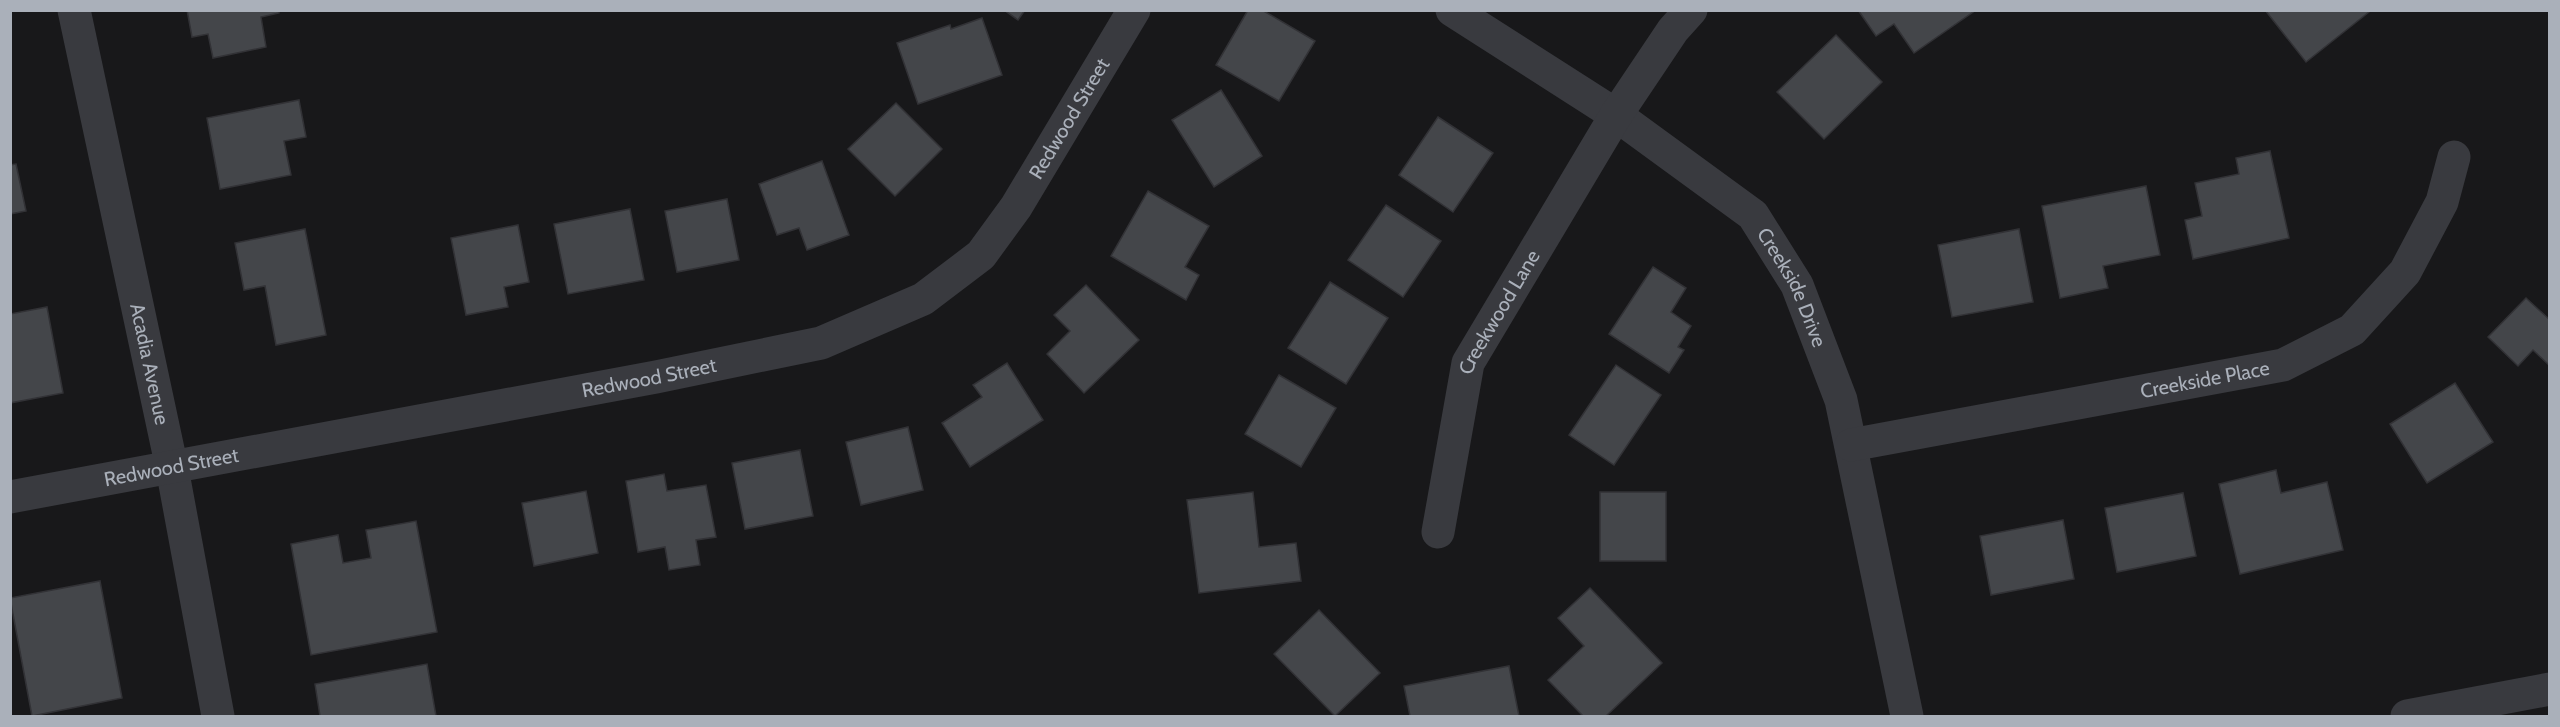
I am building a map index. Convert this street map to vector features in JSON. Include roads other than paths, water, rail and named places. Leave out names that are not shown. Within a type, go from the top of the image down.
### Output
[{"type":"street","name":"Acadia Avenue","points":[[74,10],[172,468],[218,717]]},
{"type":"street","name":"Redwood Street","points":[[10,497],[656,377],[821,343],[924,299],[981,255],[995,236],[1016,207],[1134,10]]},
{"type":"street","name":"Creekside Drive","points":[[1452,10],[1616,115],[1753,215],[1797,285],[1841,400],[1906,717]]},
{"type":"street","name":"Creekwood Lane","points":[[1438,532],[1468,363],[1616,115],[1673,30],[1691,10]]},
{"type":"street","name":"Creekside Place","points":[[1851,445],[2283,365],[2352,330],[2405,272],[2442,202],[2454,157]]},
{"type":"street","points":[[2407,717],[2550,689]]}]
